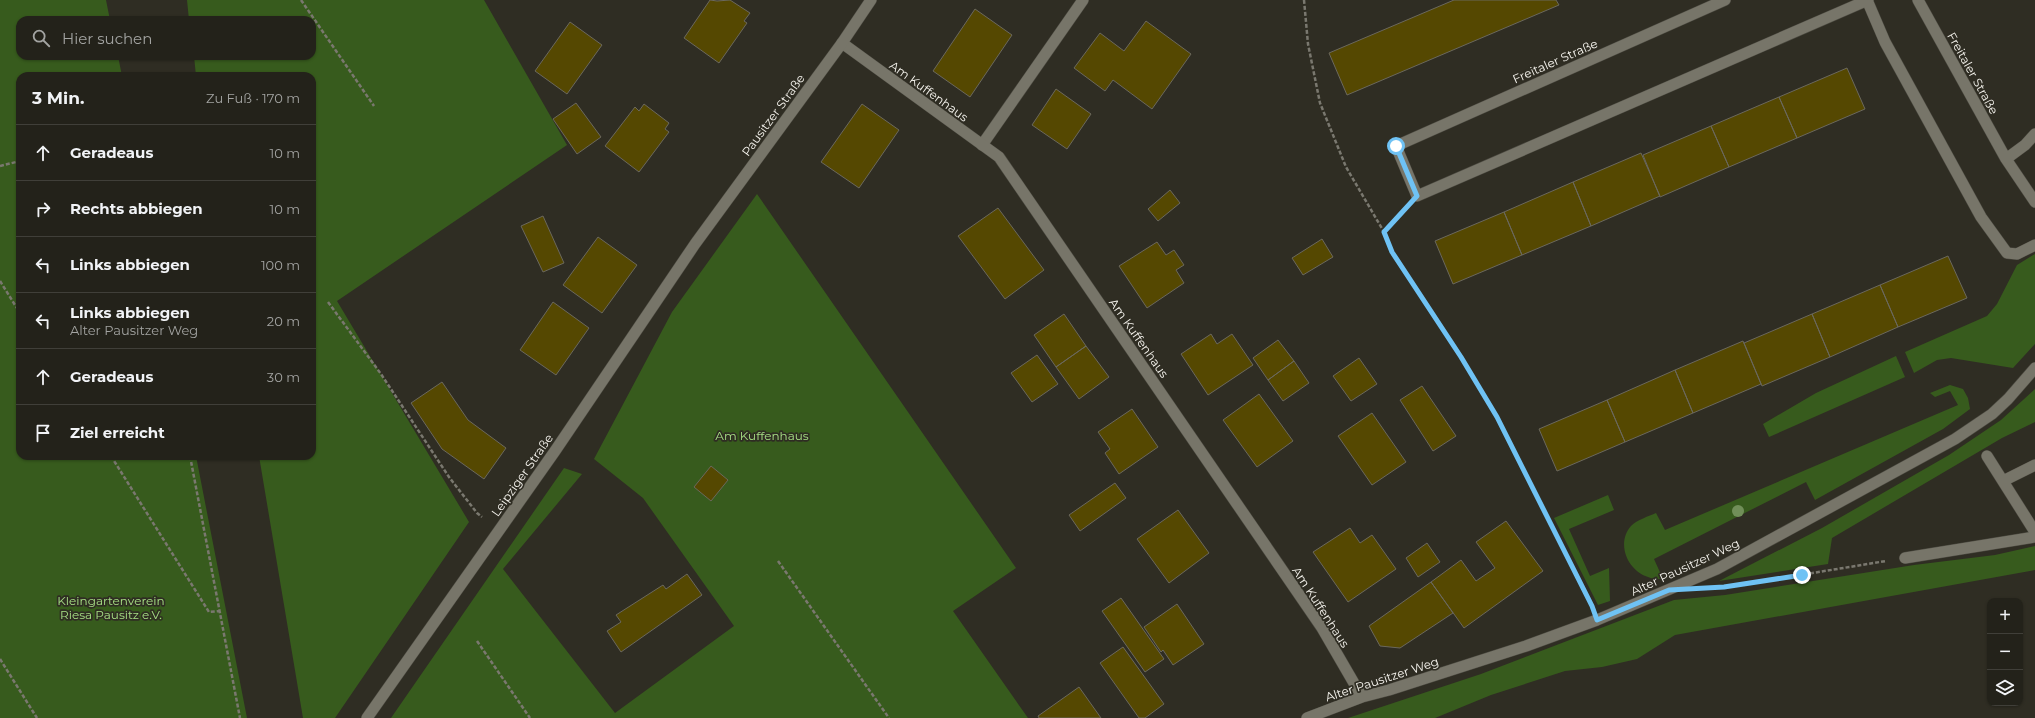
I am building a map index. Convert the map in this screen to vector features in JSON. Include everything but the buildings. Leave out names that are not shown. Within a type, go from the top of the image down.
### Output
[{"type":"street","name":"Pausitzer Straße","points":[[695,244],[842,43],[871,0]]},
{"type":"street","points":[[982,145],[1083,0]]},
{"type":"street","name":"Freitaler Straße","points":[[1417,196],[1396,146],[1725,0]]},
{"type":"street","points":[[1417,196],[1867,0],[1885,42],[1981,217],[2007,253],[2017,254],[2035,245]]},
{"type":"street","name":"Freitaler Straße","points":[[1918,0],[2006,159],[2035,202]]},
{"type":"street","name":"Am Kuffenhaus","points":[[842,43],[999,157],[1318,622],[1362,697]]},
{"type":"street","points":[[2006,159],[2025,145],[2035,134]]},
{"type":"street","name":"Leipziger Straße","points":[[367,718],[500,530],[695,244]]},
{"type":"street","name":"Alter Pausitzer Weg","points":[[1307,718],[1362,697],[1389,690],[1519,648],[1597,620],[1717,569],[1955,439],[1992,414],[2008,399],[2035,368]]},
{"type":"street","points":[[1986,456],[2035,532]]},
{"type":"street","points":[[2003,481],[2035,465]]},
{"type":"street","points":[[1905,558],[2035,537]]},
{"type":"path","points":[[301,0],[312,16]]},
{"type":"path","points":[[1304,0],[1308,44],[1320,103],[1346,167],[1384,232],[1392,252],[1461,357],[1497,417],[1592,606],[1597,620]]},
{"type":"path","points":[[316,22],[374,106]]},
{"type":"path","points":[[0,166],[16,162]]},
{"type":"path","points":[[1384,232],[1417,196]]},
{"type":"path","points":[[0,281],[16,307]]},
{"type":"path","points":[[328,302],[381,374],[449,477],[477,513],[500,530]]},
{"type":"path","points":[[114,460],[209,612],[220,611]]},
{"type":"path","points":[[191,460],[240,718]]},
{"type":"path","points":[[1732,586],[1905,558]]},
{"type":"path","points":[[778,561],[889,718]]},
{"type":"path","points":[[477,641],[530,718]]},
{"type":"path","points":[[0,659],[37,718]]},
{"type":"green space","name":"Kleingartenverein Riesa Pausitz e.V.","points":[[0,0],[106,0],[109,16],[16,16],[16,60],[119,60],[121,72],[16,72],[16,460],[197,460],[247,718],[0,718]]},
{"type":"green space","points":[[187,0],[484,0],[567,145],[337,301],[469,522],[335,718],[303,718],[260,460],[316,460],[316,72],[196,72],[194,60],[316,60],[316,16],[189,16]]},
{"type":"green space","name":"Am Kuffenhaus","points":[[757,194],[1016,568],[953,611],[1028,718],[391,718],[564,468],[582,474],[503,569],[615,713],[734,626],[643,498],[594,459],[672,312]]},
{"type":"green space","points":[[2035,254],[2035,344],[2013,368],[1951,358],[1937,360],[1914,373],[1905,352],[1987,316],[1997,304],[2017,265]]},
{"type":"green space","points":[[1896,356],[1905,377],[1769,437],[1763,424],[1816,393]]},
{"type":"green space","points":[[1950,385],[1963,389],[1968,398],[1970,409],[1943,429],[1815,500],[1806,482],[1654,559],[1663,579],[1651,578],[1641,573],[1629,562],[1624,548],[1624,540],[1631,526],[1640,520],[1656,513],[1665,530],[1958,405],[1950,391],[1935,397],[1930,393]]},
{"type":"green space","points":[[2035,389],[2035,422],[2002,438],[1832,538],[1828,564],[1719,581],[1822,528],[1949,455],[2001,420]]},
{"type":"green space","points":[[1608,495],[1614,510],[1569,529],[1590,576],[1609,568],[1610,601],[1598,605],[1554,518]]},
{"type":"green space","points":[[2035,546],[2035,570],[1675,635],[1637,659],[1602,667],[1565,671],[1491,695],[1435,718],[1348,718],[1481,674],[1674,600],[1725,595],[1914,565],[1995,555]]},
{"type":"route","points":[[1396,146],[1417,196],[1384,232],[1392,252],[1461,357],[1497,417],[1592,606],[1597,620],[1669,590],[1724,587],[1802,575]]}]
